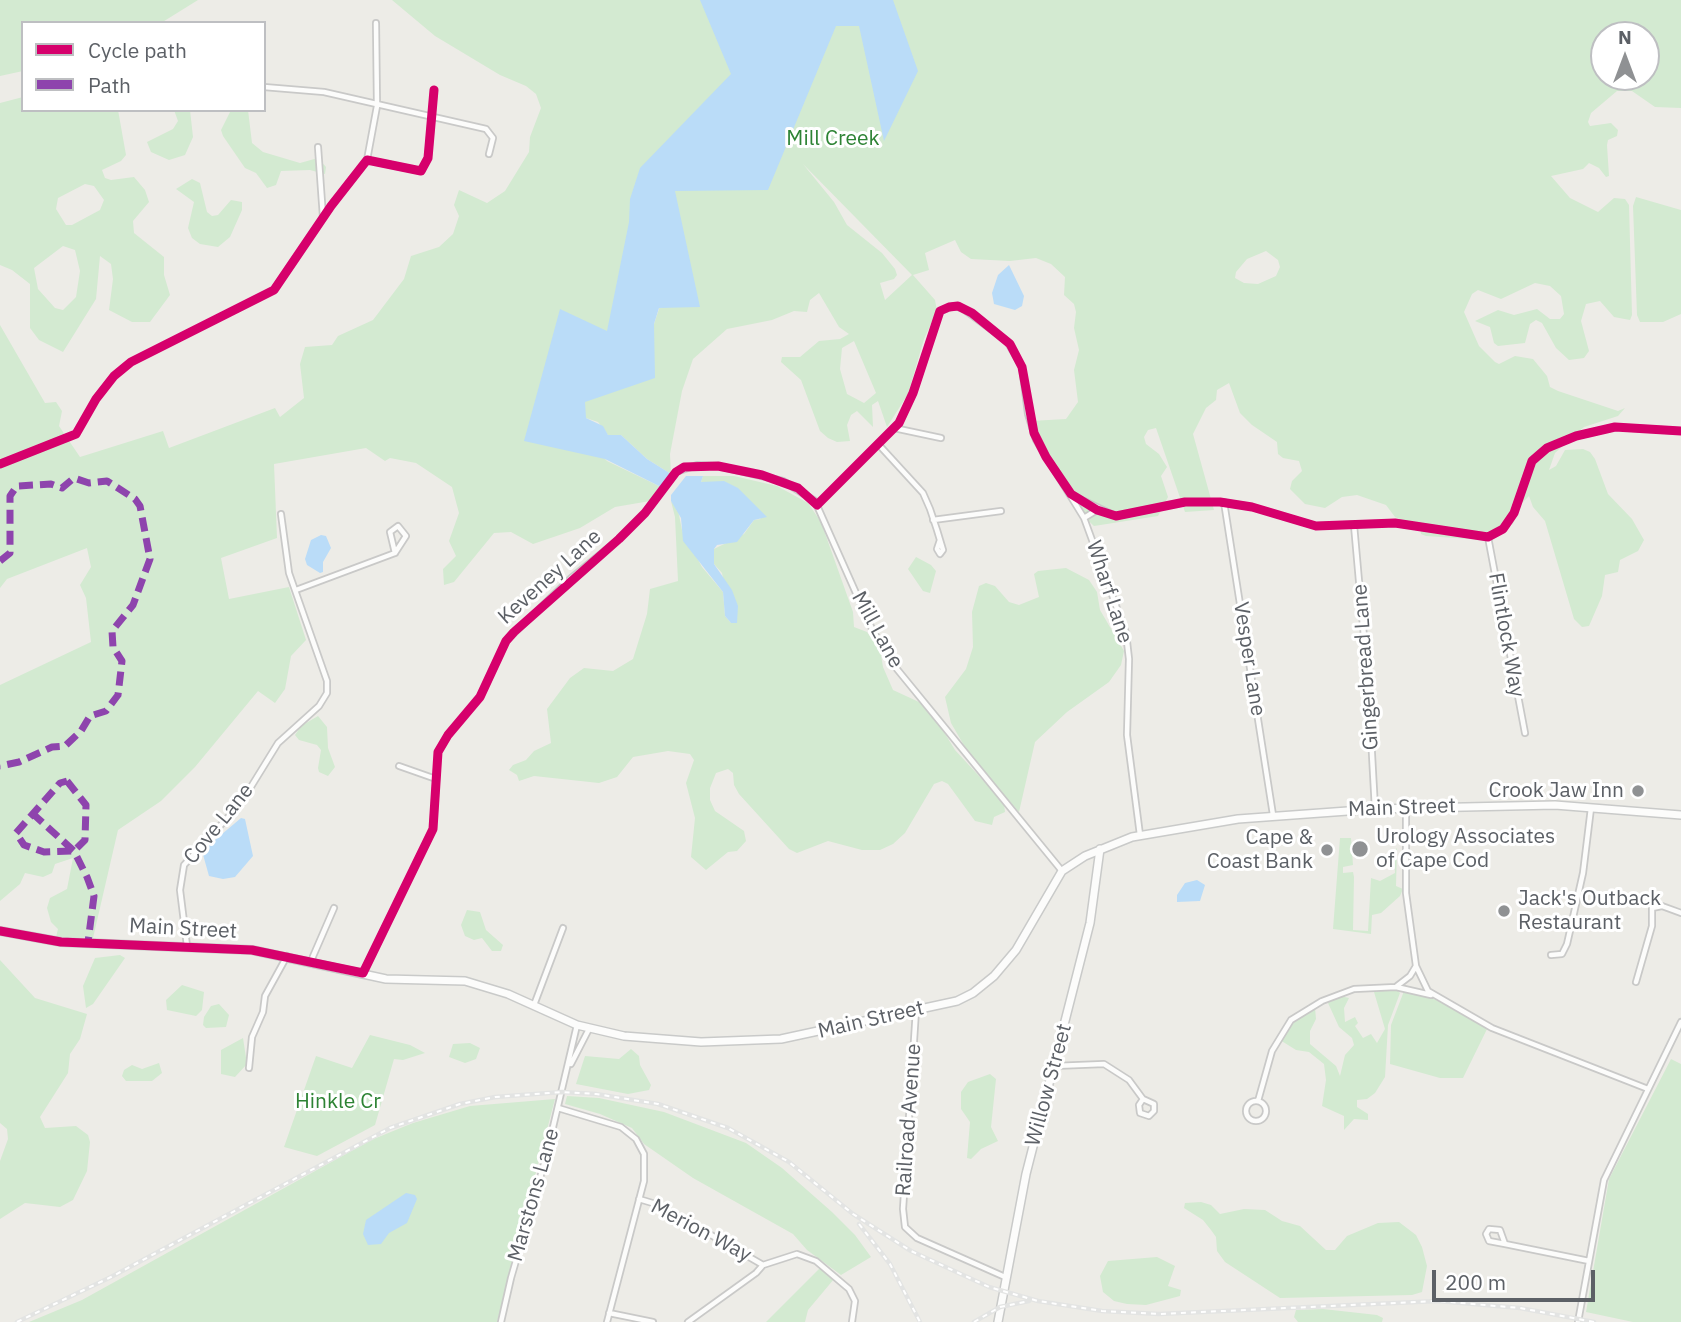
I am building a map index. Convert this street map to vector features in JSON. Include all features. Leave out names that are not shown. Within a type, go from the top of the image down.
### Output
[{"type":"main road","name":"Main Street","points":[[0,931],[61,942],[187,946],[287,956],[393,979],[465,981],[488,986],[589,1028],[682,1041],[761,1040],[802,1036],[963,999],[989,981],[1016,950],[1062,871],[1100,849],[1140,835],[1273,815],[1375,809],[1507,805],[1591,807],[1681,815]]},
{"type":"main road","name":"Willow Street","points":[[998,1322],[1026,1174],[1090,923],[1100,849]]},
{"type":"street","points":[[0,464],[76,434],[96,399],[114,376],[131,362],[274,290],[367,160],[377,106],[376,23]]},
{"type":"street","points":[[266,87],[309,89],[490,131],[494,146],[489,154]]},
{"type":"street","points":[[367,160],[421,171],[427,163],[434,90]]},
{"type":"street","points":[[318,147],[323,218]]},
{"type":"street","name":"Wharf Lane","points":[[894,428],[910,402],[940,311],[954,306],[962,308],[980,318],[1014,349],[1022,367],[1028,414],[1036,440],[1084,518],[1128,644],[1127,729],[1140,835]]},
{"type":"street","points":[[1071,494],[1097,510],[1120,516],[1188,501],[1224,502],[1252,507],[1312,526],[1395,523],[1488,537],[1500,532],[1514,513],[1532,461],[1547,448],[1576,436],[1615,427],[1681,431]]},
{"type":"street","points":[[817,505],[894,428],[941,438]]},
{"type":"street","points":[[879,445],[918,485],[940,540]]},
{"type":"street","name":"Keveney Lane","points":[[363,973],[430,837],[437,804],[437,758],[443,743],[480,697],[506,641],[571,578],[619,539],[676,472],[684,467],[706,465],[762,475],[798,488],[817,505]]},
{"type":"street","name":"Vesper Lane","points":[[1224,502],[1273,815]]},
{"type":"street","name":"Mill Lane","points":[[817,505],[872,629],[892,663],[1062,871]]},
{"type":"street","points":[[933,520],[1001,510]]},
{"type":"street","points":[[1084,518],[1097,510]]},
{"type":"street","points":[[281,514],[289,573],[296,590],[312,581],[395,553],[406,536],[398,526],[390,532],[395,553]]},
{"type":"street","name":"Gingerbread Lane","points":[[1354,525],[1368,682],[1375,809]]},
{"type":"street","name":"Flintlock Way","points":[[1488,537],[1525,733]]},
{"type":"street","name":"Cove Lane","points":[[187,946],[180,890],[184,865],[241,803],[273,749],[319,706],[328,687],[296,590]]},
{"type":"street","points":[[399,766],[436,779]]},
{"type":"street","points":[[1550,956],[1562,954],[1567,944],[1583,873],[1591,807]]},
{"type":"street","points":[[1406,808],[1406,887],[1416,966],[1432,995]]},
{"type":"street","points":[[1636,982],[1652,926],[1653,908],[1661,906],[1681,913]]},
{"type":"street","points":[[311,961],[334,908]]},
{"type":"street","points":[[534,1006],[563,928]]},
{"type":"street","points":[[249,1068],[251,1037],[263,1013],[265,996],[287,956]]},
{"type":"street","points":[[1396,987],[1410,976],[1416,966]]},
{"type":"street","points":[[1258,1101],[1272,1051],[1291,1020],[1322,1001],[1354,989],[1396,987],[1432,995],[1492,1028],[1648,1089]]},
{"type":"street","name":"Railroad Avenue","points":[[916,1009],[903,1209],[908,1231],[1005,1277]]},
{"type":"street","points":[[1578,1322],[1604,1181],[1681,1022]]},
{"type":"street","name":"Marstons Lane","points":[[502,1322],[578,1025]]},
{"type":"street","name":"Marstons Lane","points":[[569,1068],[589,1028]]},
{"type":"street","points":[[1053,1066],[1104,1064],[1129,1080],[1143,1099]]},
{"type":"street","points":[[1258,1101],[1266,1111],[1262,1119],[1255,1121],[1248,1116],[1247,1110],[1252,1102],[1258,1101]]},
{"type":"street","points":[[558,1108],[608,1122],[636,1139],[644,1154],[646,1168],[607,1322]]},
{"type":"street","name":"Merion Way","points":[[639,1199],[659,1205],[763,1265]]},
{"type":"street","points":[[1505,1244],[1500,1230],[1489,1229],[1489,1241],[1589,1262]]},
{"type":"street","points":[[688,1322],[756,1273],[763,1265],[797,1254],[818,1262],[853,1295],[852,1322]]},
{"type":"street","points":[[609,1313],[653,1322]]},
{"type":"green space","points":[[0,0],[198,0],[164,21],[21,21],[21,71],[0,76]]},
{"type":"green space","points":[[392,0],[708,0],[777,10],[633,223],[647,254],[597,360],[574,427],[607,461],[661,487],[650,501],[615,507],[580,528],[533,544],[511,532],[494,533],[454,582],[444,585],[443,569],[456,556],[449,541],[459,513],[452,487],[416,463],[390,458],[385,461],[366,448],[274,464],[277,538],[221,558],[229,599],[289,587],[306,640],[291,656],[285,689],[275,703],[258,691],[195,767],[161,801],[118,830],[93,938],[56,937],[58,929],[51,922],[47,908],[50,898],[67,889],[73,858],[55,864],[52,873],[43,877],[25,873],[20,884],[0,901],[0,685],[91,642],[86,598],[80,585],[91,567],[87,548],[7,579],[0,588],[0,325],[45,403],[56,402],[62,411],[59,426],[80,457],[163,431],[169,448],[275,408],[280,417],[304,398],[300,364],[305,347],[332,345],[338,336],[373,320],[404,279],[411,256],[439,247],[453,234],[459,216],[454,205],[459,190],[487,203],[505,191],[529,152],[530,137],[541,108],[536,94],[526,86],[500,75],[435,36]]},
{"type":"green space","name":"Mill Creek","points":[[799,0],[1681,0],[1681,108],[1655,107],[1632,91],[1660,91],[1660,21],[1590,21],[1590,91],[1617,91],[1591,113],[1588,122],[1590,126],[1611,123],[1618,130],[1617,136],[1608,140],[1607,145],[1609,176],[1606,177],[1599,168],[1589,163],[1583,169],[1551,176],[1570,198],[1598,212],[1614,198],[1625,199],[1629,205],[1630,320],[1614,317],[1600,301],[1586,304],[1581,321],[1589,351],[1584,358],[1569,360],[1556,348],[1542,323],[1536,320],[1530,324],[1525,343],[1498,346],[1494,343],[1490,327],[1475,321],[1498,310],[1514,315],[1537,309],[1550,319],[1560,319],[1564,314],[1561,296],[1550,286],[1535,283],[1501,299],[1478,290],[1472,294],[1464,312],[1479,346],[1495,362],[1499,364],[1515,356],[1533,359],[1547,376],[1550,387],[1618,411],[1625,408],[1618,416],[1584,427],[1555,453],[1549,470],[1556,466],[1565,450],[1583,449],[1590,452],[1608,494],[1632,519],[1644,540],[1638,551],[1620,560],[1618,572],[1605,575],[1602,596],[1589,626],[1582,627],[1574,619],[1545,521],[1533,507],[1529,496],[1519,506],[1513,524],[1490,532],[1484,540],[1426,536],[1421,534],[1420,528],[1395,517],[1386,505],[1357,495],[1342,497],[1325,508],[1305,504],[1290,489],[1292,481],[1302,471],[1299,461],[1283,458],[1278,454],[1277,442],[1240,413],[1229,383],[1217,390],[1216,400],[1206,408],[1193,434],[1214,510],[1185,512],[1156,428],[1148,430],[1144,437],[1146,444],[1159,454],[1167,467],[1161,476],[1168,497],[1158,516],[1094,526],[1078,511],[1031,421],[1066,419],[1078,402],[1074,370],[1079,350],[1074,328],[1076,312],[1074,304],[1064,295],[1065,277],[1051,264],[1036,258],[1010,261],[971,259],[961,252],[955,240],[925,253],[929,270],[913,275],[935,300],[937,311],[924,339],[908,394],[887,427],[878,401],[872,405],[873,427],[857,411],[851,415],[847,425],[850,441],[837,442],[828,438],[820,431],[801,380],[781,362],[782,357],[800,357],[819,341],[840,339],[849,334],[839,327],[819,293],[810,300],[807,312],[794,311],[772,320],[727,329],[693,359],[682,391],[670,454],[671,474],[647,459],[621,435],[608,435],[598,422],[583,417],[562,375],[648,342],[666,288],[649,219]],"holes":[[[803,164],[912,275],[885,300],[880,283],[894,279],[897,275],[895,269],[882,253],[847,225],[834,202]],[[1266,251],[1278,260],[1280,267],[1276,276],[1258,284],[1244,283],[1235,278],[1236,272],[1247,259]],[[854,341],[876,393],[864,403],[847,394],[840,369],[842,348]]]},
{"type":"green space","points":[[21,98],[21,112],[118,112],[126,155],[121,161],[102,170],[105,178],[111,180],[134,177],[145,190],[149,202],[133,221],[134,233],[164,257],[164,275],[170,295],[150,322],[132,322],[109,310],[113,279],[111,264],[100,256],[96,299],[63,352],[39,340],[30,328],[30,284],[12,270],[0,265],[0,103]],"holes":[[[85,184],[94,186],[104,200],[100,210],[72,225],[66,225],[56,209],[58,198]],[[63,246],[75,250],[80,271],[76,297],[63,310],[55,308],[38,289],[34,268]]]},
{"type":"green space","points":[[175,112],[190,112],[193,137],[185,155],[169,160],[151,152],[147,142],[173,129],[178,121]]},
{"type":"green space","points":[[230,112],[248,112],[252,143],[263,152],[300,163],[318,158],[326,167],[325,174],[310,170],[281,171],[276,185],[267,188],[256,173],[245,168],[221,130]]},
{"type":"green space","points":[[192,179],[200,183],[207,212],[212,216],[218,215],[231,200],[242,202],[242,210],[230,237],[218,247],[200,244],[192,238],[188,228],[194,202],[176,189]]},
{"type":"green space","points":[[1636,197],[1681,210],[1681,314],[1663,322],[1640,322],[1637,315],[1633,206]]},
{"type":"green space","points":[[703,476],[734,476],[777,486],[808,503],[821,522],[853,612],[854,627],[867,632],[880,649],[883,667],[893,690],[919,702],[933,714],[955,750],[1004,803],[1005,812],[994,817],[992,825],[975,821],[948,784],[942,781],[934,784],[905,833],[893,844],[880,850],[862,850],[828,841],[797,853],[789,849],[739,794],[734,785],[733,773],[728,769],[716,773],[710,788],[710,800],[715,811],[744,831],[746,841],[737,851],[728,852],[706,870],[691,857],[695,818],[686,783],[694,760],[690,754],[668,751],[633,757],[617,777],[599,783],[534,776],[519,781],[517,775],[509,770],[513,765],[526,760],[534,751],[551,743],[547,709],[570,678],[584,668],[613,671],[633,659],[647,614],[650,589],[678,581],[675,517],[671,501],[678,510],[682,530],[702,567],[723,592],[725,616],[731,623],[722,573],[714,564],[714,549],[744,534],[754,520],[761,519],[714,482],[701,482]]},
{"type":"green space","points":[[916,557],[936,571],[930,593],[923,591],[908,569]]},
{"type":"green space","points":[[1066,568],[1089,580],[1097,592],[1100,610],[1124,651],[1121,665],[1109,682],[1067,712],[1035,742],[1019,812],[973,761],[951,723],[945,697],[966,669],[973,647],[972,612],[979,586],[986,583],[995,586],[1009,602],[1019,605],[1039,597],[1034,574],[1038,571]]},
{"type":"green space","points":[[318,716],[327,727],[328,748],[335,767],[328,776],[319,772],[321,750],[317,745],[299,740],[295,735],[301,726]]},
{"type":"green space","points":[[1340,838],[1351,838],[1353,865],[1343,867],[1343,873],[1353,872],[1354,877],[1353,930],[1368,931],[1371,878],[1380,881],[1395,873],[1394,851],[1397,848],[1396,886],[1403,889],[1400,896],[1381,913],[1372,915],[1371,934],[1333,929]]},
{"type":"green space","points":[[467,910],[480,912],[486,930],[503,945],[501,951],[492,951],[482,938],[474,940],[465,936],[461,925]]},
{"type":"green space","points":[[120,955],[125,958],[93,1004],[86,1008],[83,986],[95,958]]},
{"type":"green space","points":[[0,960],[35,998],[87,1014],[80,1039],[70,1054],[68,1073],[40,1117],[45,1128],[76,1126],[88,1135],[90,1142],[87,1171],[73,1200],[60,1207],[25,1203],[0,1219],[0,1161],[8,1139],[7,1129],[0,1123]]},
{"type":"green space","points":[[182,985],[204,992],[202,1010],[196,1016],[167,1010],[166,1000]]},
{"type":"green space","points":[[1397,989],[1400,993],[1388,1025],[1385,1077],[1375,1093],[1367,1099],[1357,1100],[1357,1107],[1368,1114],[1368,1120],[1354,1119],[1344,1130],[1344,1116],[1322,1106],[1326,1080],[1324,1064],[1309,1052],[1296,1050],[1280,1040],[1295,1021],[1315,1008],[1316,1019],[1310,1031],[1310,1044],[1336,1066],[1340,1076],[1345,1055],[1354,1045],[1352,1038],[1339,1027],[1328,1003],[1340,996],[1349,998],[1344,1008],[1345,1022],[1355,1017],[1358,1023],[1355,1026],[1363,1038],[1371,1034],[1377,1043],[1385,1029],[1374,992]]},
{"type":"green space","points":[[1404,991],[1421,994],[1446,1004],[1488,1027],[1463,1078],[1440,1078],[1390,1064],[1391,1025]]},
{"type":"green space","points":[[219,1004],[229,1015],[226,1027],[206,1028],[203,1025],[204,1017],[211,1006]]},
{"type":"green space","name":"Hinkle Cr","points":[[370,1035],[410,1045],[425,1053],[403,1060],[394,1059],[375,1125],[317,1156],[284,1147],[316,1056],[352,1068]]},
{"type":"green space","points":[[243,1038],[247,1064],[235,1077],[221,1074],[221,1050]]},
{"type":"green space","points":[[470,1043],[480,1048],[476,1059],[465,1063],[449,1057],[453,1044]]},
{"type":"green space","points":[[631,1049],[639,1056],[640,1065],[651,1085],[649,1090],[628,1094],[576,1084],[585,1056],[619,1059]]},
{"type":"green space","points":[[1671,1059],[1681,1064],[1681,1322],[1633,1322],[1586,1312],[1609,1179]]},
{"type":"green space","points":[[159,1063],[162,1073],[152,1081],[126,1081],[122,1076],[124,1070],[132,1065],[142,1069]]},
{"type":"green space","points":[[990,1074],[996,1079],[991,1127],[998,1141],[981,1149],[971,1159],[967,1158],[970,1122],[961,1109],[961,1092],[968,1082]]},
{"type":"green space","points":[[567,1096],[599,1098],[664,1112],[746,1143],[782,1168],[832,1212],[855,1235],[871,1257],[841,1275],[807,1250],[793,1234],[693,1178],[644,1144],[632,1128],[600,1114],[565,1104]]},
{"type":"green space","points":[[555,1099],[497,1322],[29,1322],[82,1300],[371,1140],[413,1123],[470,1106]]},
{"type":"green space","points":[[1201,1202],[1211,1205],[1220,1214],[1244,1209],[1265,1210],[1282,1221],[1300,1226],[1326,1250],[1335,1250],[1347,1236],[1378,1223],[1399,1222],[1416,1235],[1422,1247],[1427,1266],[1422,1292],[1412,1295],[1280,1298],[1225,1262],[1217,1251],[1216,1237],[1211,1230],[1203,1220],[1184,1208],[1185,1203]]},
{"type":"green space","points":[[1157,1257],[1175,1266],[1168,1286],[1181,1290],[1180,1296],[1146,1305],[1114,1301],[1103,1292],[1100,1276],[1108,1261]]},
{"type":"green space","points":[[820,1268],[834,1279],[808,1310],[805,1322],[766,1322]]},
{"type":"green space","points":[[1323,1309],[1383,1318],[1382,1322],[1298,1322],[1294,1317],[1296,1310]]},
{"type":"water","points":[[700,0],[893,0],[918,71],[884,141],[859,26],[836,26],[768,190],[675,191],[700,307],[659,308],[654,324],[655,378],[585,402],[586,418],[603,426],[608,435],[621,435],[647,459],[671,474],[661,487],[605,459],[524,441],[560,309],[607,331],[629,222],[630,199],[640,168],[731,74]]},
{"type":"water","points":[[1009,265],[1024,296],[1022,306],[1015,310],[994,304],[992,293],[998,275]]},
{"type":"water","points":[[686,476],[703,476],[701,482],[724,481],[738,488],[767,517],[754,520],[737,542],[717,545],[714,549],[714,564],[732,590],[738,606],[737,623],[731,623],[725,616],[723,592],[683,541],[681,518],[671,501],[671,495]]},
{"type":"water","points":[[321,535],[326,536],[331,548],[323,562],[323,572],[320,573],[307,565],[305,559],[311,540]]},
{"type":"water","points":[[241,818],[245,819],[253,856],[235,877],[223,879],[209,876],[202,851]]},
{"type":"water","points":[[1197,880],[1205,885],[1200,901],[1177,902],[1177,895],[1185,883]]},
{"type":"water","points":[[406,1193],[415,1195],[417,1199],[407,1223],[389,1233],[381,1244],[368,1245],[363,1234],[366,1220]]},
{"type":"railway","points":[[17,1322],[111,1277],[390,1128],[460,1104],[495,1097],[562,1092],[596,1094],[658,1104],[728,1128],[789,1162],[853,1214],[911,1251],[989,1287],[1038,1301],[1102,1311],[1159,1314],[1438,1301],[1520,1308],[1594,1322]]},
{"type":"railway","points":[[859,1224],[890,1264],[920,1322]]},
{"type":"railway","points":[[974,1322],[1000,1307],[1029,1301]]},
{"type":"marked path","points":[[0,561],[10,553],[10,496],[17,486],[51,484],[62,488],[74,478],[89,483],[107,481],[135,499],[140,506],[150,559],[133,605],[112,631],[113,647],[122,661],[118,695],[106,711],[90,716],[81,731],[65,746],[52,747],[19,762],[0,766]]},
{"type":"marked path","points":[[67,781],[86,805],[85,840],[74,851],[44,852],[24,845],[16,833],[60,783],[67,781]]},
{"type":"marked path","points":[[32,813],[74,851],[87,877],[94,896],[88,942]]},
{"type":"cycle path","points":[[0,464],[76,434],[96,399],[114,376],[131,362],[274,290],[331,206],[367,160],[421,171],[428,158],[434,90]]},
{"type":"cycle path","points":[[0,931],[61,942],[252,950],[363,973],[433,829],[438,752],[448,735],[480,697],[506,641],[619,539],[645,513],[676,472],[684,467],[718,466],[762,475],[798,488],[817,505],[899,423],[913,393],[940,311],[949,307],[958,306],[972,313],[1010,344],[1022,367],[1034,433],[1046,457],[1071,494],[1097,510],[1116,516],[1185,502],[1220,502],[1252,507],[1316,526],[1395,523],[1488,537],[1503,529],[1514,513],[1532,461],[1547,448],[1576,436],[1615,427],[1681,431]]},
{"type":"place","name":"Crook Jaw Inn","points":[[1638,791]]},
{"type":"place","name":"Urology Associates of Cape Cod","points":[[1360,849]]},
{"type":"place","name":"Cape & Coast Bank","points":[[1327,850]]},
{"type":"place","name":"Jack's Outback Restaurant","points":[[1504,911]]}]
